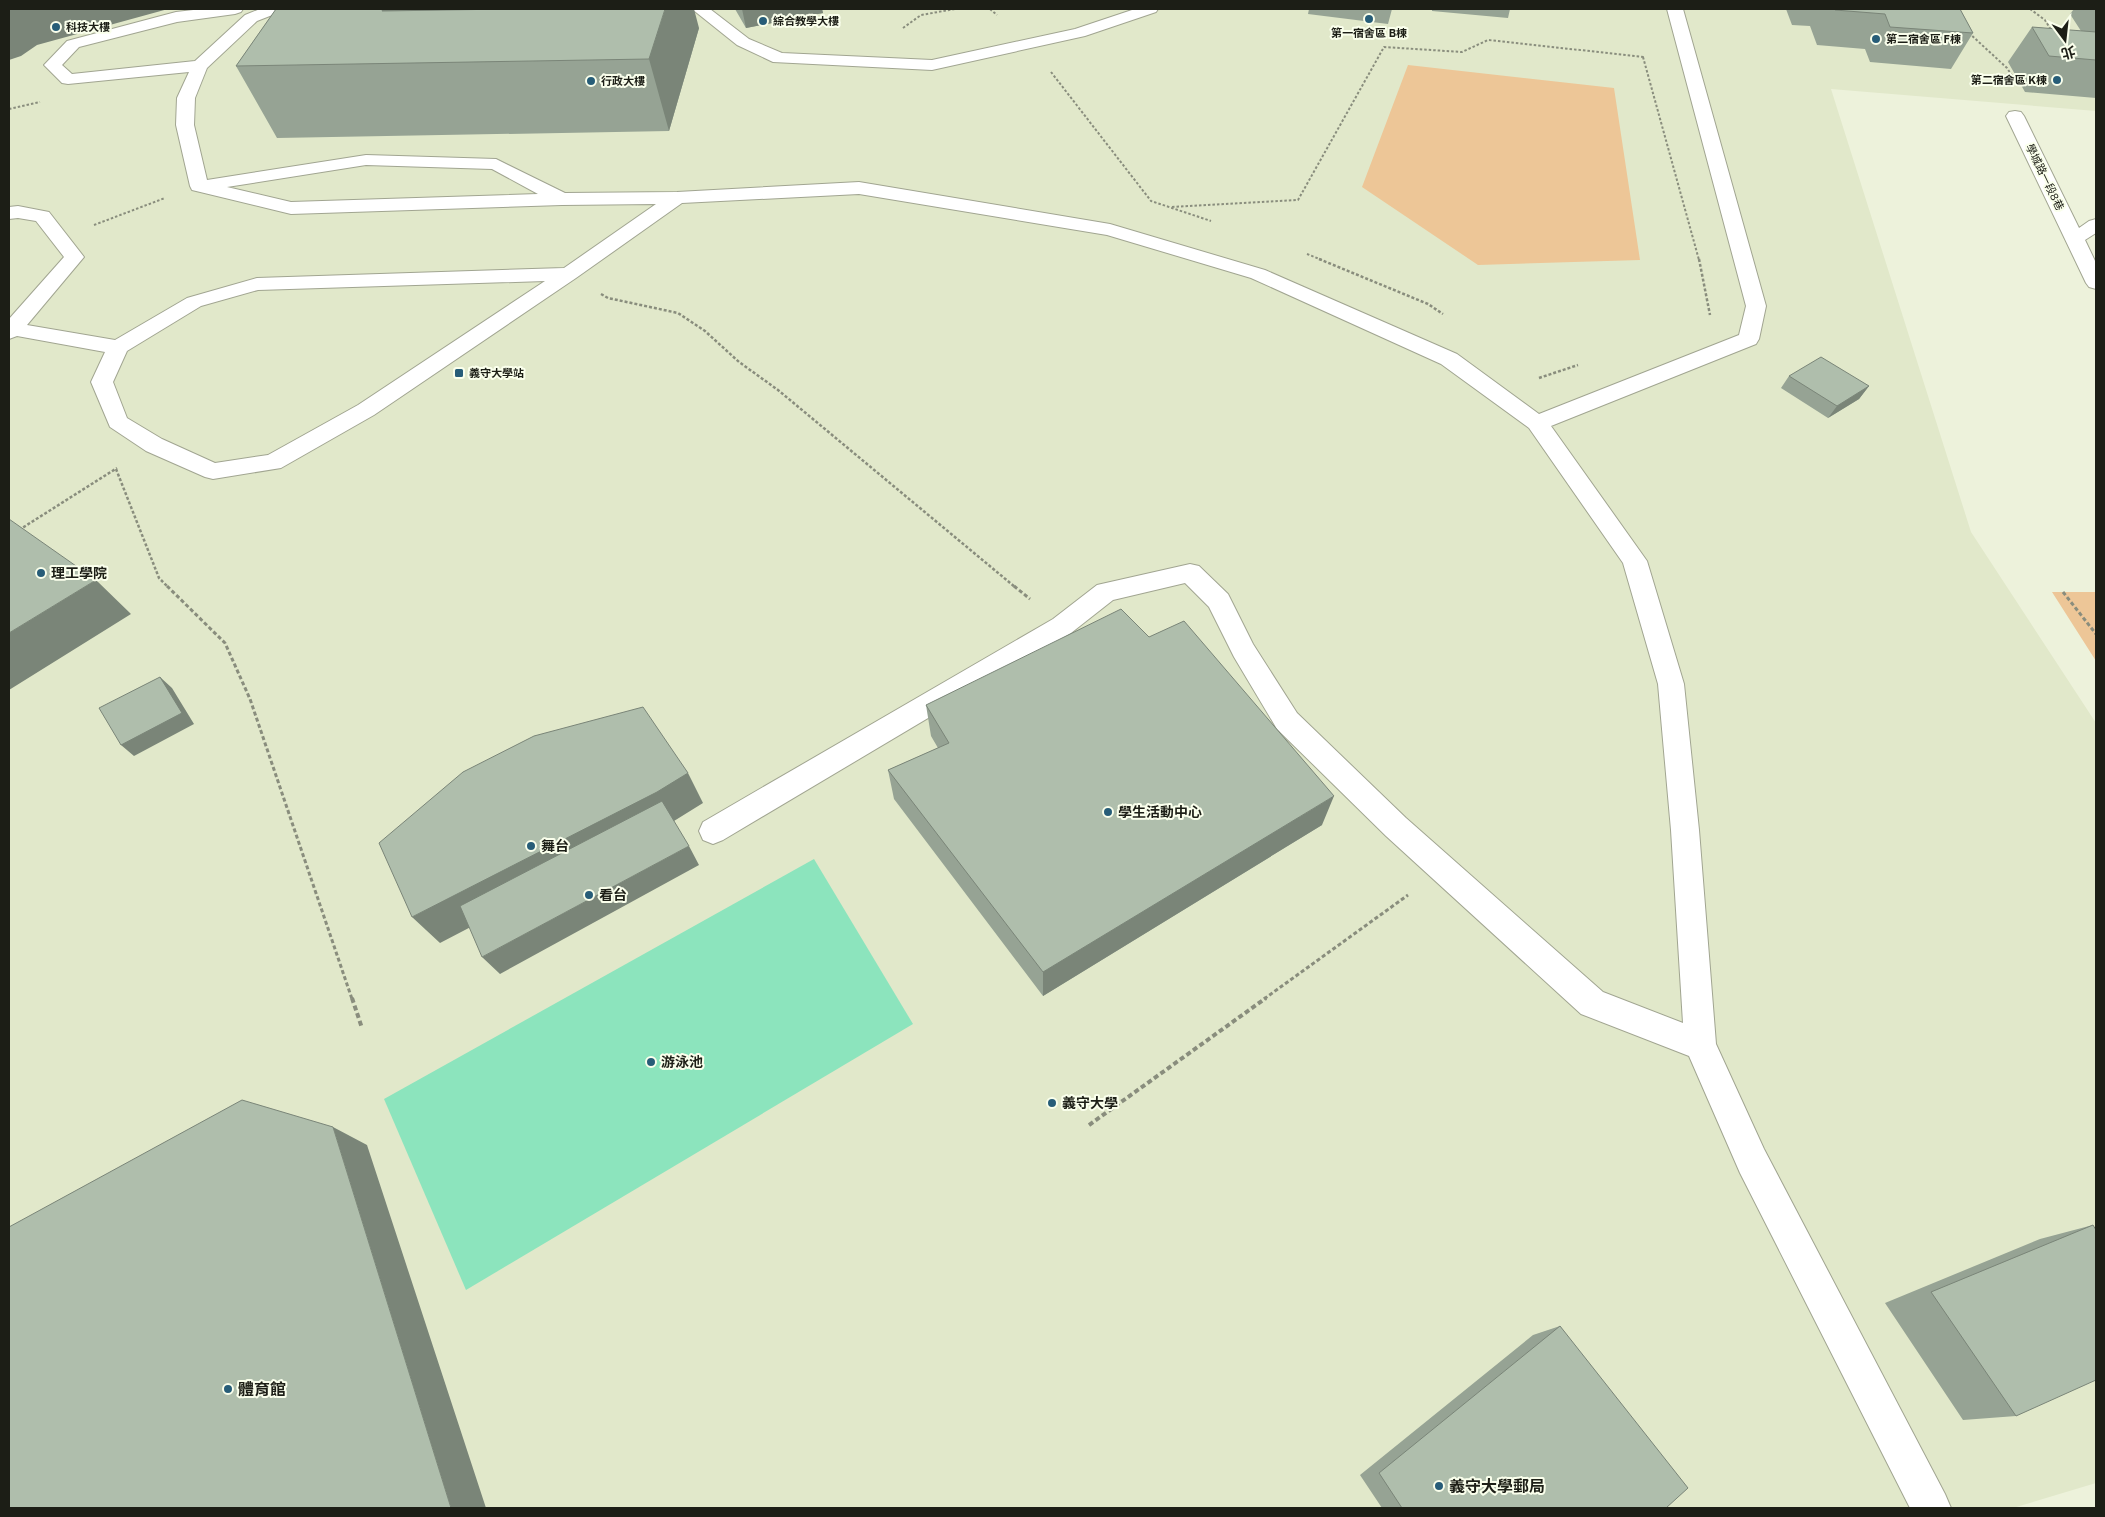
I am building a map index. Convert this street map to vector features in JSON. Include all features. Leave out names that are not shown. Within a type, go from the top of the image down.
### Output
[{"type":"street","points":[[200,66],[68,79],[52,65],[73,44],[176,18],[235,9]]},
{"type":"street","points":[[198,186],[186,125],[186,98],[200,66],[251,18],[274,9]]},
{"type":"street","points":[[700,9],[743,42],[779,58],[932,65],[1079,33],[1150,9]]},
{"type":"street","points":[[1537,423],[1749,339],[1756,306],[1675,9]]},
{"type":"street","name":"學城路一段8巷","points":[[2015,116],[2096,283]]},
{"type":"street","points":[[198,186],[366,160],[496,164],[562,199]]},
{"type":"street","points":[[198,186],[291,208],[562,199],[677,198],[859,188],[1110,230],[1258,274],[1449,359],[1537,423],[1635,561],[1671,684],[1685,830],[1700,1045],[1752,1161],[1932,1508]]},
{"type":"street","points":[[569,274],[257,284],[194,302],[118,347],[102,382],[118,422],[154,445],[213,471],[273,462],[366,410],[569,274],[677,198]]},
{"type":"street","points":[[11,330],[74,257],[42,216],[12,207]]},
{"type":"street","points":[[2074,239],[2096,225]]},
{"type":"street","points":[[11,330],[118,347]]},
{"type":"street","points":[[713,831],[1062,626],[1106,592],[1190,573],[1219,601],[1243,650],[1287,721],[1396,827],[1592,1004],[1700,1045]]},
{"type":"path","points":[[2030,9],[2044,20],[2055,37]]},
{"type":"path","points":[[1968,32],[2007,68],[2020,89]]},
{"type":"path","points":[[1170,207],[1298,200],[1384,47],[1462,52],[1488,40],[1652,58]]},
{"type":"path","points":[[1030,44],[1151,201],[1217,223]]},
{"type":"path","points":[[1643,57],[1703,275],[1710,319]]},
{"type":"path","points":[[59,238],[198,186]]},
{"type":"path","points":[[1302,252],[1428,304],[1444,314]]},
{"type":"path","points":[[569,274],[608,298],[678,313],[704,331],[740,362],[778,390],[1062,626]]},
{"type":"path","points":[[1539,378],[1584,363]]},
{"type":"path","points":[[16,532],[154,445]]},
{"type":"path","points":[[116,469],[160,578],[225,643],[250,699],[362,1028]]},
{"type":"path","points":[[2063,592],[2096,634]]},
{"type":"path","points":[[1089,1125],[1443,870]]},
{"type":"shaded area","name":"義守大學","points":[[9,9],[2096,9],[2096,111],[1831,89],[1971,532],[2096,723],[2096,1483],[2013,1508],[9,1508]]},
{"type":"shaded area","points":[[1408,65],[1614,88],[1640,260],[1478,265],[1362,187]]},
{"type":"shaded area","points":[[2052,592],[2096,592],[2096,661]]},
{"type":"shaded area","name":"游泳池","points":[[814,859],[913,1024],[466,1290],[384,1099]]},
{"type":"building","points":[[276,9],[383,9],[382,11],[665,9],[649,59],[236,66]]},
{"type":"building","points":[[1835,9],[1960,9],[1973,33],[1890,27],[1885,14]]},
{"type":"building","points":[[2032,27],[2096,32],[2096,60],[2049,56]]},
{"type":"building","points":[[1821,357],[1869,386],[1837,406],[1789,376]]},
{"type":"building","points":[[9,519],[96,580],[9,633]]},
{"type":"building","name":"學生活動中心","points":[[1121,609],[1149,637],[1184,621],[1334,796],[1043,972],[888,770],[949,743],[926,705]]},
{"type":"building","points":[[160,677],[182,713],[121,745],[99,708]]},
{"type":"building","points":[[643,707],[688,773],[657,792],[412,917],[379,843],[463,772],[534,736]]},
{"type":"building","points":[[662,801],[689,846],[482,957],[460,906]]},
{"type":"building","name":"體育館","points":[[242,1100],[333,1127],[451,1508],[9,1508],[9,1227]]},
{"type":"building","points":[[2093,1225],[2096,1230],[2096,1380],[2016,1416],[1931,1292]]},
{"type":"building","points":[[1560,1326],[1688,1488],[1666,1508],[1402,1508],[1379,1473]]},
{"type":"place","name":"第一宿舍區 B棟","points":[[1369,19]]},
{"type":"place","name":"綜合教學大樓","points":[[763,21]]},
{"type":"place","name":"科技大樓","points":[[56,27]]},
{"type":"place","name":"第二宿舍區 F棟","points":[[1876,39]]},
{"type":"place","name":"第二宿舍區 K棟","points":[[2057,80]]},
{"type":"place","name":"行政大樓","points":[[591,81]]},
{"type":"place","name":"義守大學站","points":[[459,373]]},
{"type":"place","name":"理工學院","points":[[41,573]]},
{"type":"place","name":"學生活動中心","points":[[1108,812]]},
{"type":"place","name":"舞台","points":[[531,846]]},
{"type":"place","name":"看台","points":[[589,895]]},
{"type":"place","name":"游泳池","points":[[651,1062]]},
{"type":"place","name":"義守大學","points":[[1052,1103]]},
{"type":"place","name":"體育館","points":[[228,1389]]},
{"type":"place","name":"義守大學郵局","points":[[1439,1486]]}]
